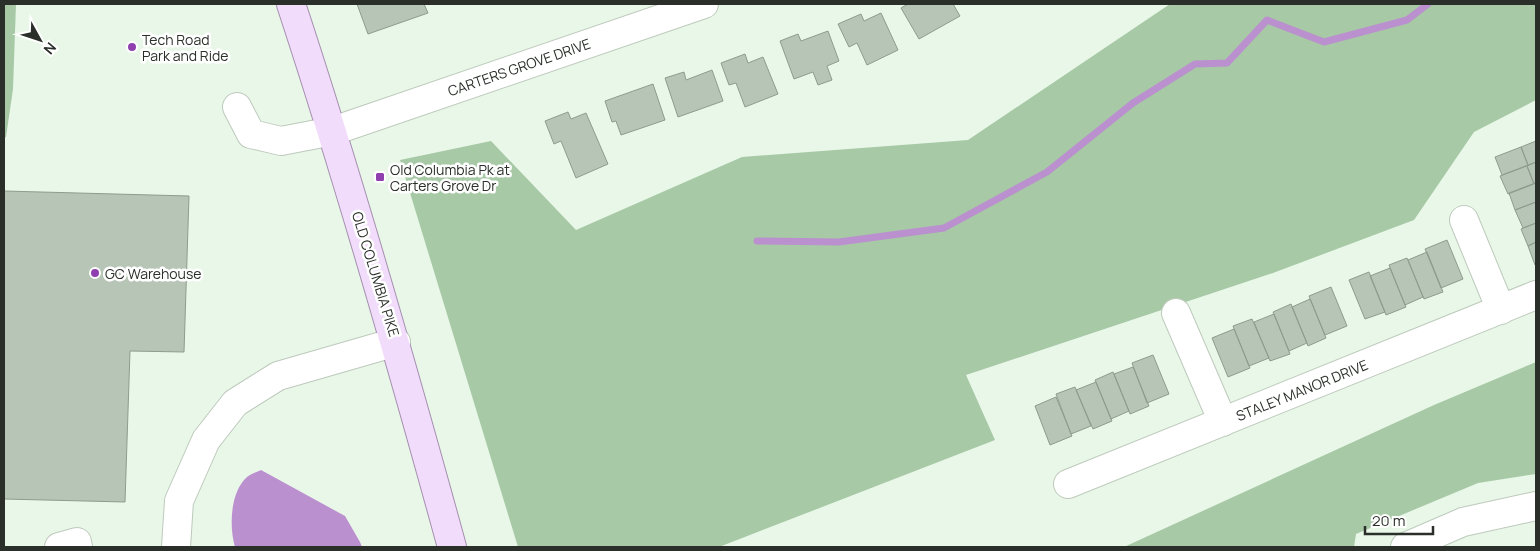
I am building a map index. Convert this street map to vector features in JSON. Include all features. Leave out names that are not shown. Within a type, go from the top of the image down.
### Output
[{"type":"main road","name":"OLD COLUMBIA PIKE","points":[[291,4],[333,131],[396,342],[452,547]]},
{"type":"street","name":"CARTERS GROVE DRIVE","points":[[237,107],[251,134],[281,141],[333,131],[704,4]]},
{"type":"street","points":[[1464,220],[1500,310]]},
{"type":"street","name":"STALEY MANOR DRIVE","points":[[1068,484],[1536,295]]},
{"type":"street","points":[[1176,313],[1223,422]]},
{"type":"street","points":[[176,547],[180,501],[206,440],[235,403],[278,376],[396,342]]},
{"type":"street","points":[[1405,547],[1463,522],[1536,506]]},
{"type":"street","points":[[59,547],[77,542],[78,547]]},
{"type":"green space","points":[[4,4],[16,4],[13,89],[6,137],[4,138]]},
{"type":"green space","points":[[1170,4],[1536,4],[1536,100],[1474,132],[1414,220],[1273,273],[966,375],[995,440],[719,547],[518,547],[400,160],[491,141],[576,230],[742,157],[968,140]]},
{"type":"green space","points":[[1536,362],[1536,474],[1478,483],[1356,534],[1354,547],[1124,547],[1434,405]]},
{"type":"shaded area","points":[[261,470],[345,516],[362,547],[235,547],[232,530],[232,510],[237,491],[247,477]]},
{"type":"building","points":[[357,4],[424,4],[428,13],[368,34]]},
{"type":"building","points":[[908,4],[953,4],[960,16],[919,39],[901,8]]},
{"type":"building","points":[[881,13],[898,50],[867,65],[857,43],[849,47],[838,24],[861,14],[864,21]]},
{"type":"building","points":[[828,31],[839,61],[827,66],[832,80],[818,85],[813,72],[794,79],[780,41],[798,34],[801,41]]},
{"type":"building","points":[[745,54],[748,63],[763,57],[778,94],[745,107],[736,83],[729,85],[721,63]]},
{"type":"building","points":[[712,70],[723,101],[678,117],[665,78],[684,72],[686,80]]},
{"type":"building","points":[[653,84],[665,120],[621,135],[616,121],[612,122],[605,101]]},
{"type":"building","points":[[568,112],[571,119],[586,113],[608,164],[576,178],[561,141],[554,144],[545,121]]},
{"type":"building","points":[[1536,141],[1536,162],[1528,165],[1521,147]]},
{"type":"building","points":[[1521,147],[1528,165],[1502,175],[1495,157]]},
{"type":"building","points":[[1536,162],[1536,182],[1534,184],[1527,166]]},
{"type":"building","points":[[1527,166],[1534,184],[1508,194],[1500,176]]},
{"type":"building","points":[[1535,183],[1536,202],[1515,210],[1509,193]]},
{"type":"building","name":"GC Warehouse","points":[[4,191],[189,196],[184,352],[130,351],[125,502],[4,499]]},
{"type":"building","points":[[1536,202],[1536,223],[1523,228],[1515,210]]},
{"type":"building","points":[[1536,223],[1536,242],[1528,246],[1521,229]]},
{"type":"building","points":[[1447,240],[1463,279],[1441,288],[1425,249]]},
{"type":"building","points":[[1536,242],[1536,264],[1535,265],[1528,246]]},
{"type":"building","points":[[1427,252],[1443,292],[1424,299],[1408,260]]},
{"type":"building","points":[[1407,258],[1423,297],[1405,305],[1389,265]]},
{"type":"building","points":[[1390,268],[1406,307],[1386,315],[1370,276]]},
{"type":"building","points":[[1369,272],[1385,312],[1365,319],[1349,280]]},
{"type":"building","points":[[1331,287],[1347,326],[1325,335],[1309,296]]},
{"type":"building","points":[[1310,299],[1326,338],[1308,346],[1292,307]]},
{"type":"building","points":[[1291,304],[1307,343],[1289,351],[1273,312]]},
{"type":"building","points":[[1274,314],[1290,354],[1270,361],[1254,322]]},
{"type":"building","points":[[1252,319],[1269,358],[1249,366],[1233,326]]},
{"type":"building","points":[[1234,329],[1250,368],[1228,377],[1212,338]]},
{"type":"building","points":[[1153,355],[1169,394],[1147,403],[1132,363]]},
{"type":"building","points":[[1133,367],[1149,406],[1130,414],[1114,374]]},
{"type":"building","points":[[1113,372],[1129,411],[1111,419],[1095,380]]},
{"type":"building","points":[[1096,382],[1112,421],[1093,429],[1076,390]]},
{"type":"building","points":[[1075,387],[1091,426],[1071,434],[1056,394]]},
{"type":"building","points":[[1056,397],[1072,436],[1050,445],[1035,406]]},
{"type":"waterway","points":[[757,241],[839,242],[944,228],[1047,172],[1133,103],[1195,64],[1227,63],[1267,20],[1324,42],[1407,20],[1428,4]]},
{"type":"place","name":"Tech Road Park and Ride","points":[[132,47]]},
{"type":"place","name":"Old Columbia Pk at Carters Grove Dr","points":[[380,177]]},
{"type":"place","name":"GC Warehouse","points":[[95,273]]}]
